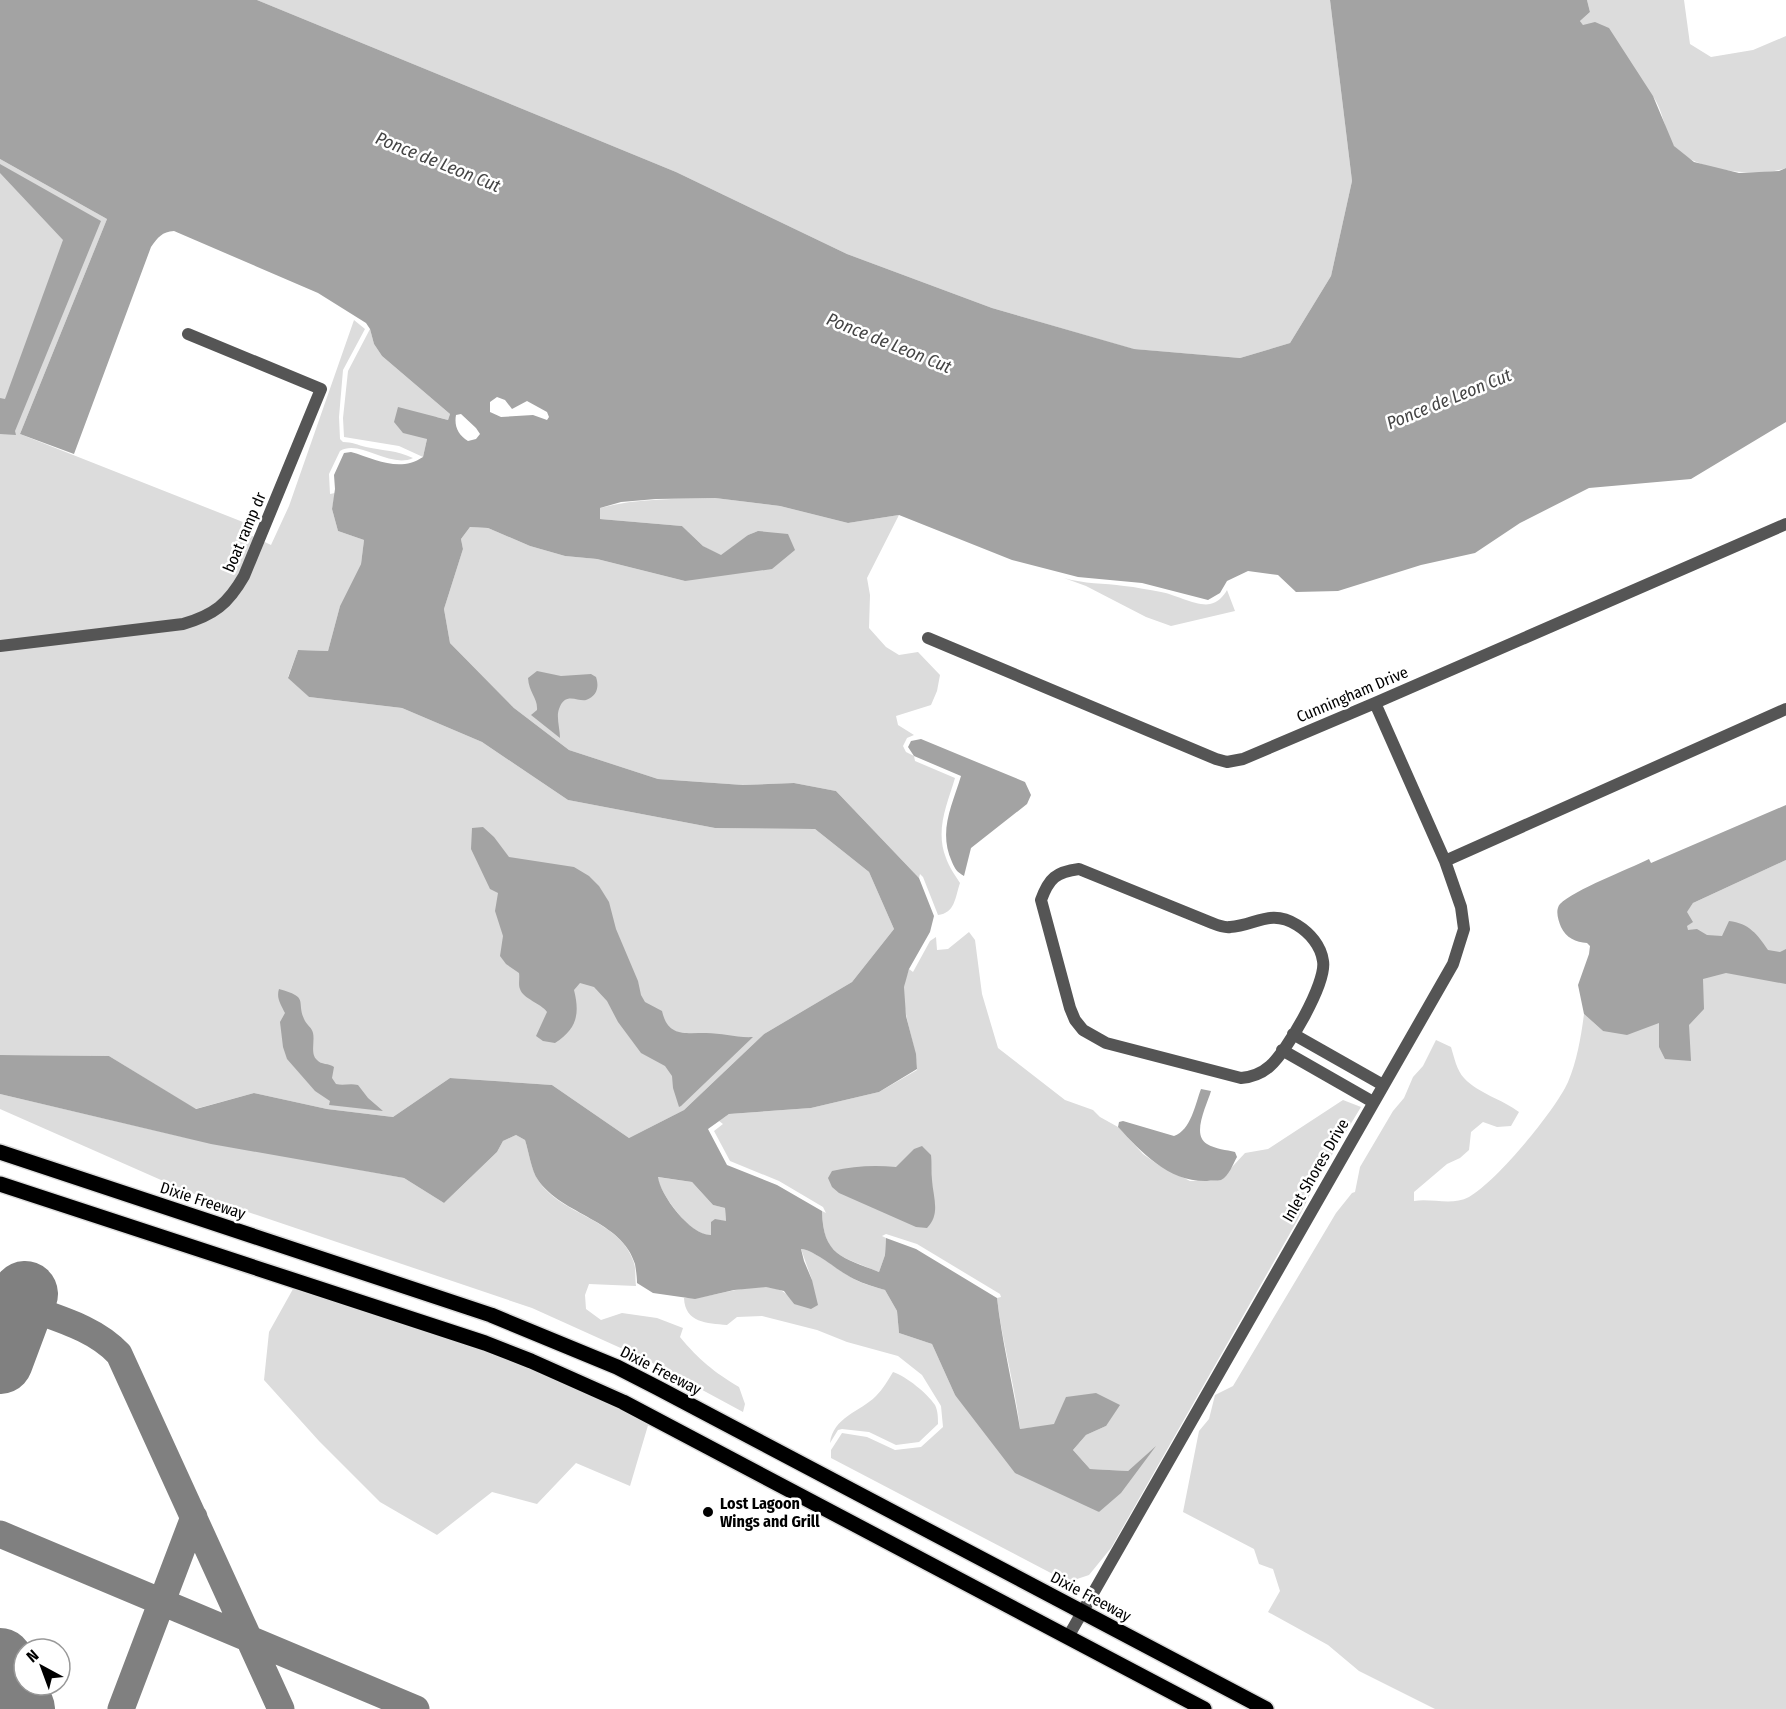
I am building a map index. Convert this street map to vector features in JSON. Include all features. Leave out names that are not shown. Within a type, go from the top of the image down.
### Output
[{"type":"main road","name":"Dixie Freeway","points":[[0,1152],[452,1301],[532,1330],[617,1367],[1266,1709]]},
{"type":"main road","points":[[0,1184],[441,1328],[531,1361],[623,1402],[1204,1709]]},
{"type":"street","name":"boat ramp dr","points":[[0,646],[183,624],[202,619],[226,603],[244,576],[321,389],[188,334]]},
{"type":"street","name":"Cunningham Drive","points":[[928,638],[1227,762],[1243,759],[1375,703],[1786,524]]},
{"type":"street","name":"Inlet Shores Drive","points":[[1068,1637],[1453,964],[1464,929],[1461,907],[1445,861],[1375,703]]},
{"type":"street","points":[[1445,861],[1786,709]]},
{"type":"street","points":[[1079,869],[1229,928],[1260,919],[1279,917],[1295,924],[1319,947],[1324,962],[1323,976],[1317,993],[1282,1050],[1260,1073],[1241,1078],[1106,1043],[1083,1030],[1075,1020],[1070,1008],[1043,911],[1041,900],[1046,887],[1054,876],[1066,870],[1079,869]]},
{"type":"street","points":[[1293,1034],[1383,1085]]},
{"type":"street","points":[[1282,1050],[1373,1102]]},
{"type":"shaded area","points":[[257,0],[1330,0],[1352,181],[1331,276],[1290,343],[1240,358],[1133,349],[992,308],[847,254],[676,172]]},
{"type":"shaded area","points":[[1587,0],[1684,0],[1690,44],[1711,57],[1753,50],[1786,36],[1786,168],[1759,172],[1725,170],[1694,161],[1682,154],[1673,145],[1651,94],[1596,41],[1580,21],[1590,12]]},
{"type":"shaded area","points":[[0,159],[107,219],[20,434],[248,524],[246,533],[271,545],[289,506],[354,320],[365,329],[343,370],[339,417],[340,439],[343,442],[395,452],[413,458],[395,460],[348,448],[340,451],[329,474],[330,494],[335,493],[332,509],[338,531],[364,540],[361,564],[340,606],[328,651],[298,650],[288,677],[309,697],[402,708],[482,742],[568,800],[715,828],[815,829],[869,872],[894,929],[852,982],[764,1034],[684,1110],[629,1138],[552,1085],[450,1078],[393,1117],[327,1109],[254,1093],[195,1109],[109,1056],[0,1055]]},
{"type":"shaded area","points":[[370,329],[374,344],[382,356],[450,414],[448,420],[437,417],[427,439],[423,457],[399,446],[344,437],[343,418],[348,371]]},
{"type":"shaded area","points":[[715,498],[780,506],[848,523],[899,515],[867,578],[870,595],[869,628],[886,647],[899,655],[918,652],[940,675],[931,705],[896,716],[898,725],[914,735],[907,738],[903,746],[906,752],[914,756],[915,761],[955,778],[943,818],[942,837],[947,861],[960,883],[954,904],[944,914],[938,915],[923,877],[920,874],[919,878],[836,791],[794,783],[743,785],[658,779],[569,750],[514,708],[450,643],[444,609],[463,549],[461,539],[470,527],[488,528],[530,546],[565,556],[597,559],[685,581],[758,531],[748,535],[721,556],[703,546],[682,526],[600,519],[600,508],[643,501]]},
{"type":"shaded area","points":[[1064,578],[1129,586],[1205,604],[1218,601],[1227,590],[1235,611],[1171,626],[1146,617],[1086,586]]},
{"type":"shaded area","points":[[1786,860],[1786,1709],[1435,1709],[1359,1671],[1328,1645],[1268,1612],[1280,1591],[1273,1569],[1259,1564],[1254,1549],[1183,1512],[1199,1431],[1209,1419],[1215,1395],[1233,1386],[1336,1213],[1355,1192],[1360,1167],[1393,1111],[1404,1098],[1413,1077],[1423,1066],[1436,1040],[1451,1047],[1459,1072],[1470,1084],[1519,1112],[1511,1126],[1497,1127],[1483,1122],[1471,1132],[1469,1150],[1460,1158],[1447,1164],[1414,1192],[1414,1201],[1462,1200],[1494,1177],[1524,1145],[1561,1095],[1574,1066],[1584,1014],[1603,1031],[1693,903]]},
{"type":"shaded area","points":[[969,932],[975,940],[982,994],[998,1048],[1065,1100],[1093,1110],[1100,1117],[1118,1127],[1143,1154],[1157,1164],[1190,1181],[1220,1180],[1245,1153],[1268,1149],[1343,1100],[1361,1107],[1318,1178],[1297,1221],[1111,1548],[1089,1575],[1068,1582],[831,1458],[831,1450],[842,1433],[867,1437],[895,1450],[921,1447],[943,1427],[941,1406],[922,1375],[898,1356],[847,1342],[817,1330],[762,1316],[737,1317],[727,1325],[705,1322],[693,1317],[685,1306],[684,1298],[764,1287],[776,1288],[785,1293],[794,1304],[812,1280],[801,1249],[807,1250],[858,1281],[885,1290],[897,1311],[899,1333],[932,1344],[955,1395],[1099,1512],[1153,1449],[1128,1471],[1090,1469],[1073,1450],[1086,1435],[1106,1426],[1054,1425],[1020,1429],[999,1314],[997,1298],[1001,1297],[1000,1294],[917,1244],[886,1234],[882,1236],[886,1238],[885,1255],[879,1272],[845,1258],[837,1253],[826,1238],[822,1211],[826,1213],[823,1207],[779,1181],[730,1161],[714,1131],[723,1124],[719,1121],[729,1114],[811,1108],[879,1092],[917,1070],[904,998],[904,983],[909,969],[913,972],[930,941],[936,937],[937,950],[948,949]]},
{"type":"shaded area","points":[[0,1094],[183,1137],[404,1178],[444,1203],[497,1152],[503,1141],[516,1135],[525,1140],[536,1176],[548,1192],[617,1237],[627,1248],[634,1263],[636,1286],[589,1284],[585,1295],[586,1309],[601,1320],[622,1313],[657,1318],[683,1328],[680,1337],[700,1359],[739,1387],[745,1404],[743,1412],[645,1359],[532,1308],[186,1191],[0,1109]]},
{"type":"shaded area","points":[[657,1177],[692,1182],[713,1205],[725,1208],[726,1221],[711,1222],[711,1236],[694,1229],[671,1204]]},
{"type":"shaded area","points":[[293,1289],[453,1338],[529,1366],[649,1422],[630,1486],[576,1463],[537,1504],[492,1492],[437,1535],[380,1502],[319,1441],[264,1380],[269,1332]]},
{"type":"shaded area","points":[[893,1372],[910,1381],[931,1400],[937,1410],[938,1424],[919,1442],[896,1445],[869,1432],[842,1429],[838,1430],[830,1443],[836,1427],[870,1402]]},
{"type":"water","name":"Ponce de Leon Cut","points":[[0,0],[257,0],[676,172],[847,254],[992,308],[1134,349],[1240,358],[1290,343],[1331,276],[1352,181],[1330,0],[1587,0],[1590,12],[1580,21],[1583,25],[1595,22],[1609,28],[1653,96],[1674,146],[1694,162],[1739,173],[1779,171],[1786,168],[1786,422],[1691,479],[1589,488],[1520,523],[1475,553],[1421,565],[1338,591],[1296,592],[1278,575],[1248,571],[1227,581],[1220,593],[1208,600],[1142,583],[1078,577],[1012,560],[899,515],[848,523],[780,506],[715,498],[621,502],[600,508],[600,519],[682,526],[703,546],[721,555],[748,535],[758,531],[788,534],[795,550],[772,569],[685,581],[597,559],[565,556],[530,546],[488,528],[470,527],[461,539],[463,549],[444,609],[450,643],[514,708],[569,750],[658,779],[743,785],[794,783],[836,791],[919,878],[934,916],[930,932],[909,969],[904,987],[906,1016],[916,1054],[917,1069],[879,1092],[811,1108],[729,1114],[708,1129],[727,1165],[777,1185],[822,1211],[826,1237],[837,1253],[845,1258],[879,1272],[885,1255],[886,1238],[916,1249],[997,1298],[1020,1429],[1054,1424],[1066,1397],[1096,1393],[1120,1405],[1106,1426],[1086,1435],[1073,1450],[1090,1469],[1128,1471],[1156,1446],[1121,1493],[1099,1512],[1015,1473],[955,1395],[932,1344],[899,1333],[897,1311],[885,1290],[854,1279],[813,1253],[801,1249],[818,1305],[811,1309],[794,1304],[784,1291],[766,1287],[734,1290],[695,1299],[653,1293],[637,1283],[635,1264],[628,1249],[618,1237],[561,1202],[538,1180],[525,1140],[516,1135],[503,1141],[497,1152],[444,1203],[404,1178],[211,1144],[0,1094],[0,1055],[109,1056],[196,1109],[254,1093],[327,1109],[393,1117],[450,1078],[552,1085],[629,1138],[684,1110],[764,1034],[852,982],[894,929],[869,872],[815,829],[715,828],[568,800],[482,742],[402,708],[309,697],[288,678],[298,650],[328,651],[340,606],[361,564],[364,540],[338,531],[332,509],[335,489],[334,475],[344,453],[351,452],[387,463],[414,462],[423,457],[427,439],[403,433],[394,422],[398,407],[448,420],[450,414],[382,356],[374,344],[366,323],[318,293],[174,231],[161,236],[151,247],[74,454],[20,434],[107,219],[0,159]],"holes":[[[497,397],[505,400],[512,409],[527,401],[547,412],[549,417],[547,420],[533,415],[501,417],[490,412],[490,402]],[[461,414],[476,428],[480,434],[476,439],[468,441],[459,433],[456,426],[456,415]],[[658,1177],[692,1182],[713,1205],[725,1208],[726,1221],[715,1219],[711,1222],[711,1235],[703,1234],[686,1222],[670,1204]]]},
{"type":"water","points":[[0,164],[101,221],[15,431],[16,435],[0,434],[0,398],[5,399],[63,240],[0,173]]},
{"type":"water","points":[[537,671],[561,676],[591,674],[596,677],[597,687],[593,696],[586,700],[572,698],[565,700],[559,709],[560,738],[531,715],[537,710],[537,706],[528,678]]},
{"type":"water","points":[[921,739],[1025,782],[1031,795],[1027,804],[971,848],[964,876],[953,864],[946,840],[948,819],[961,776],[914,756],[908,747],[911,741]]},
{"type":"water","points":[[1786,805],[1786,860],[1693,903],[1687,912],[1693,922],[1687,926],[1688,930],[1697,929],[1707,935],[1722,936],[1729,921],[1736,922],[1752,931],[1768,950],[1780,952],[1786,949],[1786,984],[1726,973],[1703,979],[1704,1009],[1689,1025],[1691,1061],[1665,1059],[1659,1047],[1659,1023],[1627,1035],[1603,1031],[1584,1014],[1578,985],[1590,946],[1572,939],[1563,931],[1558,915],[1560,904],[1589,886],[1649,859],[1651,863]]},
{"type":"water","points":[[483,827],[509,857],[574,867],[589,876],[599,886],[609,902],[616,929],[638,981],[641,995],[645,1002],[662,1011],[668,1025],[673,1029],[684,1033],[753,1037],[681,1106],[679,1107],[673,1088],[672,1076],[665,1066],[641,1053],[618,1022],[607,1001],[594,987],[580,983],[574,990],[577,1006],[575,1020],[562,1038],[555,1043],[543,1041],[536,1036],[547,1012],[522,992],[519,985],[519,973],[506,964],[500,956],[503,936],[495,911],[498,893],[490,889],[471,849],[472,828]]},
{"type":"water","points":[[279,989],[299,998],[302,1014],[313,1033],[315,1057],[319,1062],[334,1067],[332,1078],[336,1084],[358,1085],[368,1098],[383,1111],[329,1105],[330,1101],[315,1091],[287,1059],[280,1022],[285,1013],[279,998]]},
{"type":"water","points":[[1201,1089],[1211,1091],[1200,1127],[1202,1140],[1214,1147],[1235,1152],[1237,1157],[1229,1173],[1221,1180],[1193,1180],[1168,1171],[1147,1156],[1118,1127],[1119,1122],[1123,1121],[1174,1136],[1180,1133],[1188,1123]]},
{"type":"water","points":[[922,1146],[931,1155],[935,1205],[934,1217],[927,1228],[916,1227],[839,1193],[832,1187],[828,1178],[832,1171],[848,1168],[896,1167],[914,1149]]},
{"type":"taxiway","points":[[21,1305],[86,1330],[119,1354],[281,1709]]},
{"type":"taxiway","points":[[121,1709],[194,1517]]},
{"type":"taxiway","points":[[0,1534],[416,1709]]},
{"type":"runway","points":[[0,1361],[25,1294]]},
{"type":"runway","points":[[0,1661],[22,1709]]},
{"type":"place","name":"Lost Lagoon Wings and Grill","points":[[708,1512]]}]
